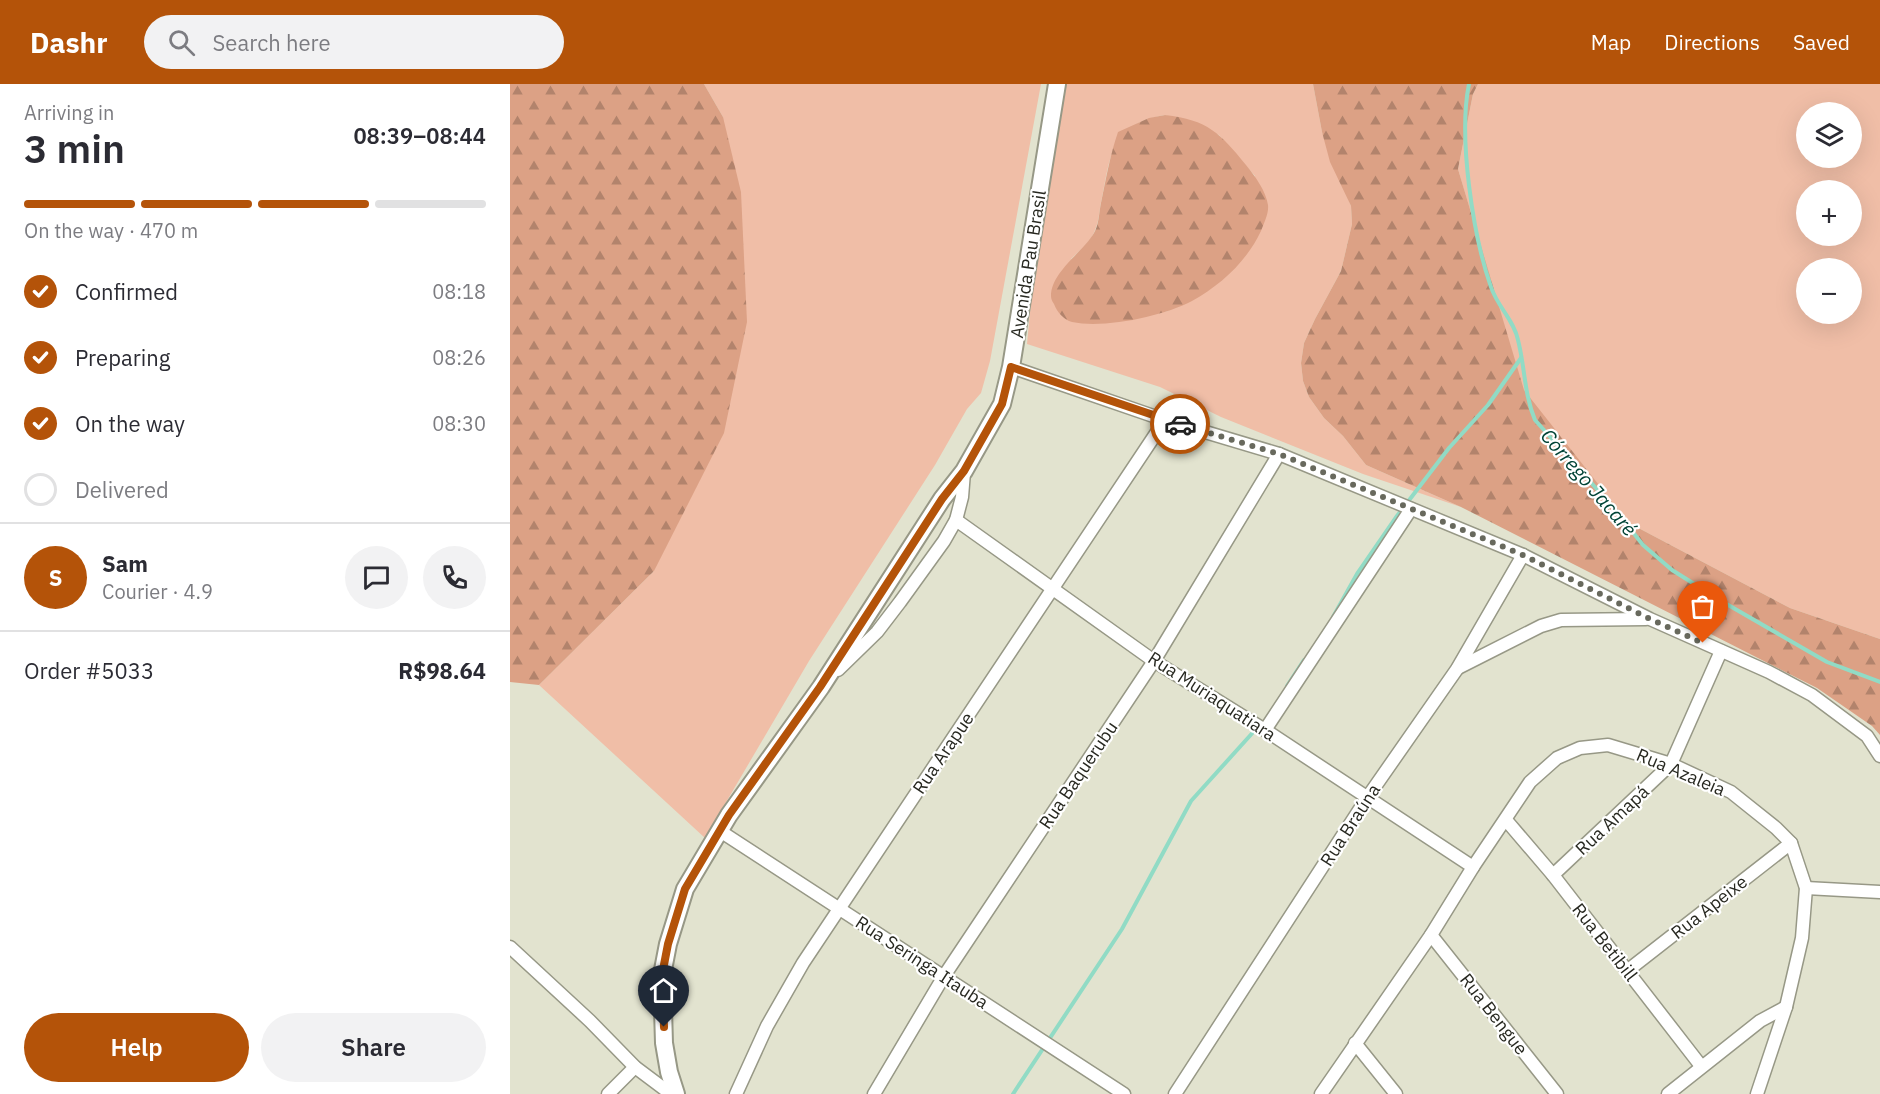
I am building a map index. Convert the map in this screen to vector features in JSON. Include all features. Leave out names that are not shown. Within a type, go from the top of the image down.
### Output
[{"type":"main road","name":"Avenida Pau Brasil","points":[[676,1094],[664,1043],[662,975],[668,944],[685,889],[729,815],[820,687],[942,499],[964,471],[1002,404],[1011,367],[1057,84]]},
{"type":"street","points":[[1011,367],[1165,420],[1279,454],[1523,555],[1650,619],[1768,672],[1812,695],[1867,736],[1880,756]]},
{"type":"street","name":"Rua Arapue","points":[[736,1094],[767,1026],[838,908],[1165,420]]},
{"type":"street","name":"Rua Baquerubu","points":[[874,1094],[944,976],[1154,661],[1279,454]]},
{"type":"street","name":"Avenida Pau Brasil","points":[[820,687],[883,624],[944,541],[956,520],[962,497],[964,471]]},
{"type":"street","points":[[1260,726],[1405,507]]},
{"type":"street","name":"Rua Muriaquatiara","points":[[956,520],[1154,661],[1260,726],[1473,867]]},
{"type":"street","name":"Rua Braúna","points":[[1175,1094],[1367,798],[1457,669],[1523,555]]},
{"type":"street","points":[[1457,669],[1541,626],[1561,620],[1650,619]]},
{"type":"street","points":[[1671,764],[1721,651]]},
{"type":"street","name":"Rua Azaleia","points":[[1321,1094],[1431,935],[1530,782],[1557,758],[1580,748],[1608,745],[1671,764],[1731,792],[1791,843],[1806,888],[1802,938],[1786,1007],[1757,1094]]},
{"type":"street","name":"Rua Amapá","points":[[1552,876],[1671,764]]},
{"type":"street","name":"Rua Betibill","points":[[1506,820],[1701,1066]]},
{"type":"street","name":"Rua Seringa Itauba","points":[[720,831],[1124,1094]]},
{"type":"street","name":"Rua Apeixe","points":[[1627,970],[1791,843]]},
{"type":"street","points":[[1806,888],[1880,892]]},
{"type":"street","name":"Rua Bengue","points":[[1431,935],[1557,1094]]},
{"type":"street","points":[[510,947],[590,1021],[635,1067],[671,1094]]},
{"type":"street","points":[[1668,1094],[1760,1021],[1786,1007]]},
{"type":"street","points":[[1355,1043],[1396,1094]]},
{"type":"street","points":[[608,1094],[635,1067]]},
{"type":"shaded area","points":[[704,84],[1041,84],[990,361],[981,393],[967,409],[935,465],[809,661],[705,838],[539,685],[654,571],[723,117]]},
{"type":"shaded area","points":[[1064,84],[1313,84],[1322,132],[1351,206],[1352,224],[1341,271],[1304,343],[1301,363],[1303,381],[1309,397],[1324,418],[1343,436],[1366,465],[1461,507],[1363,474],[1221,417],[1160,387],[1027,344],[1037,238]],"holes":[[[1165,115],[1219,135],[1255,176],[1168,311],[1119,321],[1071,259],[1088,242],[1096,228],[1110,160],[1115,147],[1132,127]]]},
{"type":"shaded area","points":[[1478,84],[1880,84],[1880,639],[1790,608],[1629,523],[1523,390],[1458,169],[1473,94]]},
{"type":"green space","points":[[510,84],[704,84],[723,117],[741,192],[747,322],[724,433],[654,571],[539,685],[510,682]]},
{"type":"green space","points":[[1313,84],[1478,84],[1473,94],[1458,169],[1524,390],[1629,523],[1790,608],[1880,639],[1880,735],[1872,726],[1817,688],[1461,507],[1366,465],[1343,436],[1324,418],[1309,397],[1303,381],[1301,363],[1304,343],[1341,271],[1352,224],[1351,206],[1330,162]]},
{"type":"green space","points":[[1165,115],[1192,120],[1203,125],[1220,136],[1237,154],[1263,189],[1267,200],[1268,211],[1261,231],[1241,262],[1213,288],[1192,301],[1166,312],[1134,320],[1100,324],[1069,321],[1059,313],[1052,301],[1052,287],[1062,271],[1096,230],[1108,167],[1118,132],[1149,118]]},
{"type":"waterway","name":"Córrego Jacaré","points":[[1469,84],[1466,106],[1466,158],[1478,241],[1494,294],[1516,333],[1535,420],[1612,506],[1643,545],[1672,570],[1827,662],[1880,682]]},
{"type":"waterway","points":[[1333,617],[1357,574],[1397,516],[1449,448],[1488,405],[1521,358]]},
{"type":"waterway","points":[[1287,686],[1304,660]]},
{"type":"waterway","points":[[1013,1094],[1122,929],[1191,801],[1256,729]]},
{"type":"way so far","points":[[1180,424],[1279,454],[1523,555],[1703,643]]},
{"type":"route","points":[[664,1027],[662,975],[668,944],[685,889],[729,815],[820,687],[942,499],[964,471],[1002,404],[1011,367],[1180,424]]}]
